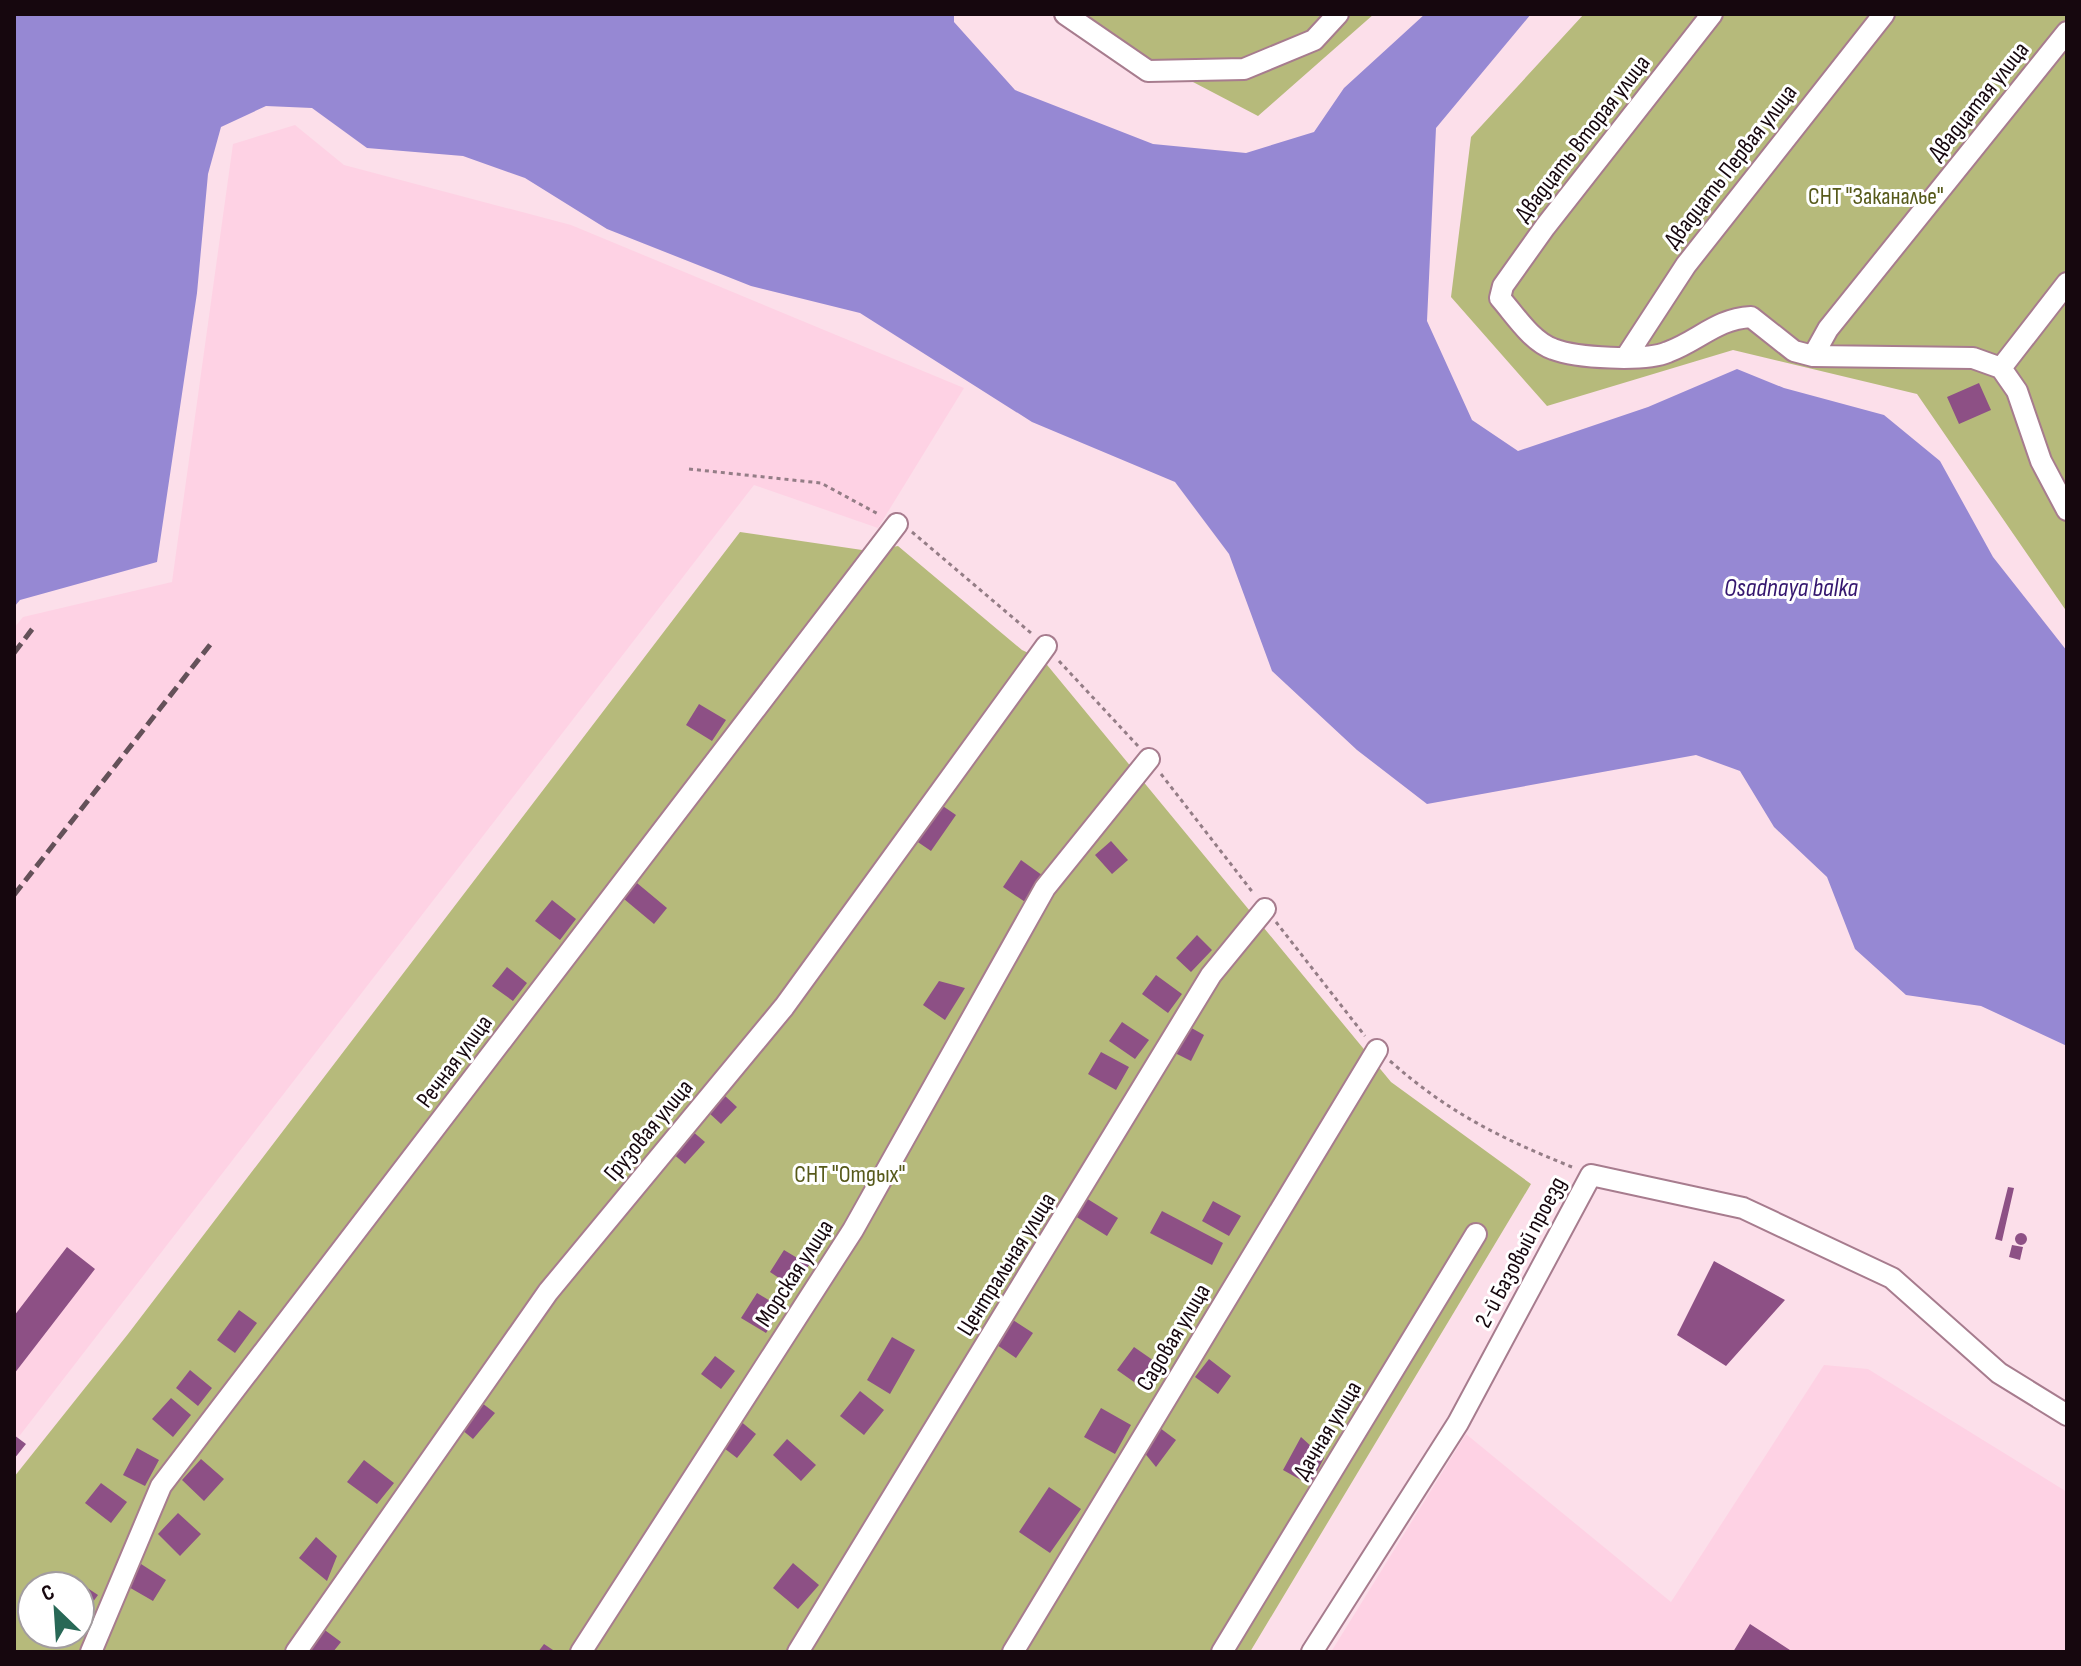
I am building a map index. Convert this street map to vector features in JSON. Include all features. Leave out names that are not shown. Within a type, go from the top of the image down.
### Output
[{"type":"street","points":[[1065,14],[1148,71],[1244,69],[1314,40],[1338,14]]},
{"type":"street","name":"Двадцать Вторая улица","points":[[1626,357],[1552,349],[1535,338],[1500,298],[1503,286],[1545,227],[1712,14]]},
{"type":"street","name":"Двадцать Первая улица","points":[[1626,357],[1686,265],[1884,14]]},
{"type":"street","name":"Двадцатая улица","points":[[1813,356],[1828,329],[2067,32]]},
{"type":"street","points":[[2001,368],[2067,283]]},
{"type":"street","points":[[1626,357],[1666,354],[1729,318],[1751,317],[1794,351],[1813,356],[1973,358],[2001,368],[2017,391],[2041,461],[2067,510]]},
{"type":"street","name":"Речная улица","points":[[91,1652],[161,1486],[897,524]]},
{"type":"street","name":"Грузовая улица","points":[[296,1652],[548,1292],[784,1007],[1046,646]]},
{"type":"street","name":"Морская улица","points":[[581,1652],[853,1230],[1045,888],[1149,759]]},
{"type":"street","name":"Центральная улица","points":[[798,1652],[1211,975],[1265,909]]},
{"type":"street","name":"Садовая улица","points":[[1013,1652],[1377,1050]]},
{"type":"street","name":"2-й Базовый проезд","points":[[1312,1652],[1458,1423],[1591,1175],[1743,1208],[1892,1278],[1999,1373],[2067,1415]]},
{"type":"street","name":"Дачная улица","points":[[1222,1652],[1476,1234]]},
{"type":"path","points":[[689,469],[821,483],[916,535],[1046,646],[1149,759],[1377,1050],[1420,1088],[1495,1136],[1591,1175]]},
{"type":"shaded area","points":[[295,125],[344,165],[571,225],[964,388],[878,528],[754,485],[14,1443],[14,628],[23,617],[172,582],[233,144]]},
{"type":"shaded area","points":[[1824,1365],[1868,1369],[2067,1492],[2067,1652],[1331,1652],[1466,1434],[1671,1602]]},
{"type":"green space","points":[[1063,14],[1374,14],[1258,116]]},
{"type":"green space","name":"СНТ \"Заканалье\"","points":[[1584,14],[2067,14],[2067,612],[1917,394],[1733,350],[1547,406],[1451,297],[1471,137]]},
{"type":"green space","name":"СНТ \"Отдых\"","points":[[740,532],[869,551],[898,546],[1022,650],[1043,660],[1391,1082],[1531,1184],[1250,1652],[14,1652],[14,1477],[128,1334]]},
{"type":"water","name":"Osadnaya balka","points":[[14,14],[954,14],[954,22],[1015,90],[1153,144],[1246,153],[1314,132],[1344,88],[1425,14],[1531,14],[1436,128],[1427,321],[1472,420],[1518,451],[1648,407],[1737,369],[1784,388],[1884,415],[1940,461],[1993,557],[2067,651],[2067,1046],[1981,1006],[1906,995],[1855,949],[1827,877],[1774,827],[1740,771],[1696,755],[1427,804],[1357,750],[1272,671],[1229,554],[1175,482],[1032,422],[860,313],[751,286],[607,229],[525,178],[463,156],[367,148],[312,108],[266,106],[221,127],[208,174],[197,293],[157,562],[20,600],[14,607]]},
{"type":"building","points":[[1979,383],[1991,410],[1959,424],[1947,397]]},
{"type":"building","points":[[699,704],[726,720],[712,741],[686,725]]},
{"type":"building","points":[[934,800],[956,815],[931,851],[909,836]]},
{"type":"building","points":[[1111,841],[1128,860],[1112,874],[1095,855]]},
{"type":"building","points":[[1021,860],[1046,878],[1028,904],[1003,887]]},
{"type":"building","points":[[637,883],[667,908],[654,924],[624,899]]},
{"type":"building","points":[[552,900],[576,919],[560,940],[535,921]]},
{"type":"building","points":[[1197,935],[1212,950],[1191,972],[1176,958]]},
{"type":"building","points":[[507,967],[527,983],[513,1001],[492,986]]},
{"type":"building","points":[[1156,975],[1182,994],[1168,1013],[1142,994]]},
{"type":"building","points":[[939,981],[965,988],[945,1020],[923,1005]]},
{"type":"building","points":[[1122,1022],[1149,1040],[1135,1059],[1109,1041]]},
{"type":"building","points":[[1188,1026],[1204,1035],[1191,1061],[1175,1053]]},
{"type":"building","points":[[1101,1052],[1129,1067],[1116,1090],[1088,1074]]},
{"type":"building","points":[[724,1095],[737,1107],[721,1124],[708,1112]]},
{"type":"building","points":[[691,1130],[705,1142],[685,1164],[671,1152]]},
{"type":"building","points":[[2008,1187],[2014,1188],[2002,1241],[1995,1239]]},
{"type":"building","points":[[1086,1198],[1118,1218],[1107,1236],[1075,1216]]},
{"type":"building","points":[[1213,1201],[1241,1216],[1229,1236],[1202,1221]]},
{"type":"building","points":[[1162,1211],[1223,1243],[1212,1265],[1150,1233]]},
{"type":"building","points":[[2021,1233],[2027,1239],[2021,1245],[2015,1239]]},
{"type":"building","points":[[2012,1245],[2023,1247],[2020,1260],[2009,1257]]},
{"type":"building","points":[[67,1247],[95,1269],[14,1374],[14,1316]]},
{"type":"building","points":[[784,1250],[809,1265],[794,1288],[770,1272]]},
{"type":"building","points":[[1714,1261],[1785,1300],[1726,1366],[1677,1335]]},
{"type":"building","points":[[757,1293],[782,1308],[766,1333],[741,1318]]},
{"type":"building","points":[[239,1310],[257,1323],[235,1353],[217,1340]]},
{"type":"building","points":[[1013,1320],[1033,1333],[1016,1358],[997,1345]]},
{"type":"building","points":[[892,1337],[915,1350],[890,1394],[867,1380]]},
{"type":"building","points":[[1134,1347],[1160,1365],[1144,1389],[1117,1370]]},
{"type":"building","points":[[715,1356],[735,1371],[721,1389],[701,1374]]},
{"type":"building","points":[[1209,1359],[1231,1376],[1218,1394],[1195,1377]]},
{"type":"building","points":[[190,1370],[212,1388],[198,1406],[176,1388]]},
{"type":"building","points":[[860,1391],[884,1410],[864,1435],[840,1416]]},
{"type":"building","points":[[171,1398],[191,1415],[173,1437],[152,1419]]},
{"type":"building","points":[[482,1403],[495,1413],[473,1439],[461,1429]]},
{"type":"building","points":[[1101,1408],[1131,1425],[1115,1454],[1084,1437]]},
{"type":"building","points":[[739,1420],[756,1434],[737,1458],[720,1445]]},
{"type":"building","points":[[1160,1428],[1176,1440],[1156,1467],[1143,1451]]},
{"type":"building","points":[[14,1435],[26,1444],[14,1459]]},
{"type":"building","points":[[1301,1437],[1324,1458],[1310,1485],[1283,1470]]},
{"type":"building","points":[[787,1439],[816,1465],[801,1481],[773,1455]]},
{"type":"building","points":[[137,1448],[159,1460],[145,1486],[123,1475]]},
{"type":"building","points":[[201,1459],[224,1479],[204,1501],[182,1480]]},
{"type":"building","points":[[364,1460],[394,1483],[377,1504],[347,1482]]},
{"type":"building","points":[[101,1483],[127,1502],[111,1523],[85,1503]]},
{"type":"building","points":[[1049,1487],[1081,1509],[1050,1553],[1019,1532]]},
{"type":"building","points":[[178,1513],[201,1534],[180,1556],[158,1534]]},
{"type":"building","points":[[316,1537],[337,1556],[327,1581],[299,1558]]},
{"type":"building","points":[[793,1563],[819,1585],[798,1609],[773,1588]]},
{"type":"building","points":[[141,1564],[166,1580],[153,1601],[127,1586]]},
{"type":"building","points":[[1750,1624],[1793,1652],[1733,1652]]},
{"type":"building","points":[[322,1628],[341,1642],[333,1652],[303,1652]]},
{"type":"building","points":[[544,1644],[556,1652],[538,1652]]},
{"type":"railway","points":[[14,653],[33,628]]},
{"type":"railway","points":[[14,895],[213,641]]}]
